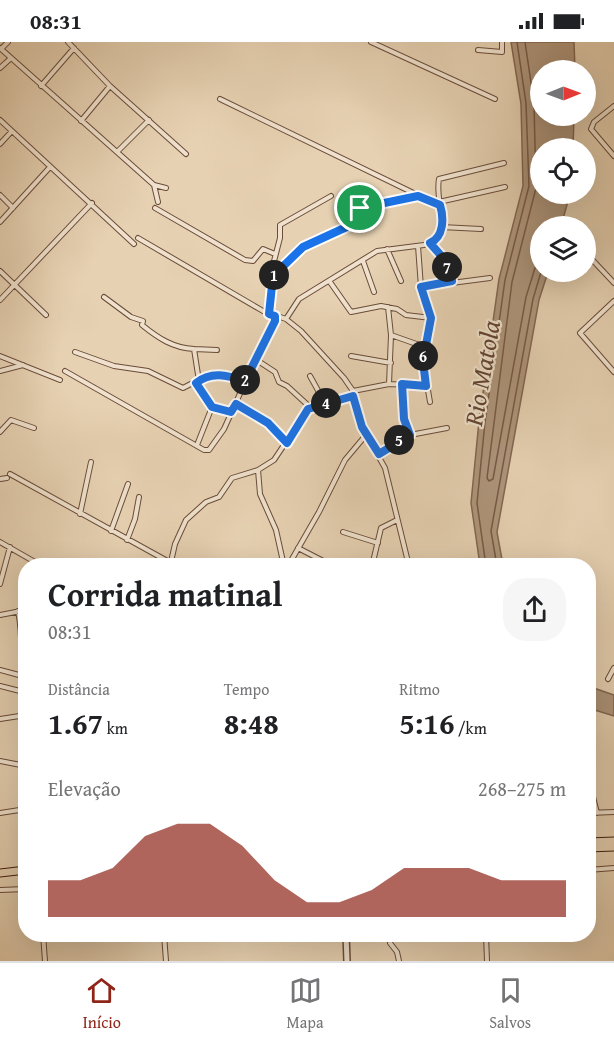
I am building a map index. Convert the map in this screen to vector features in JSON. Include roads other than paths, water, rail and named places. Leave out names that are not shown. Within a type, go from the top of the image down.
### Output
[{"type":"highway","points":[[596,842],[614,841]]},
{"type":"highway","points":[[596,848],[614,847]]},
{"type":"highway","points":[[0,871],[18,870]]},
{"type":"street","points":[[8,42],[1,49],[10,58],[154,184],[166,188]]},
{"type":"street","points":[[68,42],[110,86],[186,154]]},
{"type":"street","points":[[371,42],[495,99]]},
{"type":"street","points":[[478,50],[502,52],[502,42]]},
{"type":"street","points":[[41,86],[74,48]]},
{"type":"street","points":[[0,68],[10,58]]},
{"type":"street","points":[[81,121],[110,86]]},
{"type":"street","points":[[220,99],[418,196],[439,202],[505,186]]},
{"type":"street","points":[[614,106],[594,122],[591,129],[614,156]]},
{"type":"street","points":[[0,120],[134,244]]},
{"type":"street","points":[[117,152],[149,120]]},
{"type":"street","points":[[0,144],[12,131]]},
{"type":"street","points":[[286,319],[300,299],[377,251],[418,246],[438,238],[441,227],[440,178],[504,163]]},
{"type":"street","points":[[0,222],[50,167]]},
{"type":"street","points":[[154,184],[158,202]]},
{"type":"street","points":[[0,195],[13,208]]},
{"type":"street","points":[[269,314],[275,254],[283,222],[330,196]]},
{"type":"street","points":[[273,276],[303,247],[351,225],[349,215],[358,213],[360,208],[418,196]]},
{"type":"street","points":[[0,300],[92,203]]},
{"type":"street","points":[[155,208],[245,260],[253,261],[263,249],[275,254]]},
{"type":"street","points":[[441,227],[482,229]]},
{"type":"street","points":[[138,238],[269,314],[286,319],[329,360],[353,394],[366,435],[385,468],[407,558]]},
{"type":"street","points":[[430,243],[444,259],[452,281]]},
{"type":"street","points":[[418,246],[421,287],[431,318],[423,361],[430,402]]},
{"type":"street","points":[[387,249],[401,281]]},
{"type":"street","points":[[363,261],[374,292]]},
{"type":"street","points":[[596,264],[614,283]]},
{"type":"street","points":[[0,271],[46,315]]},
{"type":"street","points":[[421,287],[452,281],[490,278]]},
{"type":"street","points":[[330,282],[351,312],[366,307],[388,307],[406,315],[431,318]]},
{"type":"street","points":[[104,297],[130,317],[143,321],[142,325],[164,342],[173,346],[217,350]]},
{"type":"street","points":[[614,301],[580,333],[614,372]]},
{"type":"street","points":[[388,307],[391,335],[389,384]]},
{"type":"street","points":[[65,371],[209,450],[224,429],[275,316]]},
{"type":"street","points":[[391,335],[425,347]]},
{"type":"street","points":[[194,349],[198,382],[212,407],[231,412]]},
{"type":"street","points":[[75,352],[114,366],[148,371],[183,388],[218,374],[245,381]]},
{"type":"street","points":[[0,356],[60,380]]},
{"type":"street","points":[[351,356],[391,363]]},
{"type":"street","points":[[255,358],[275,372],[279,382],[287,386],[311,408]]},
{"type":"street","points":[[0,371],[24,364]]},
{"type":"street","points":[[310,376],[325,403]]},
{"type":"street","points":[[172,558],[186,520],[206,502],[219,497],[232,478],[258,470],[274,460],[311,408],[389,384],[426,386]]},
{"type":"street","points":[[402,384],[404,419],[410,435]]},
{"type":"street","points":[[236,404],[268,423],[287,443]]},
{"type":"street","points":[[197,445],[212,407]]},
{"type":"street","points":[[0,432],[11,420],[34,428]]},
{"type":"street","points":[[379,454],[410,435],[447,428]]},
{"type":"street","points":[[291,558],[345,460],[366,435]]},
{"type":"street","points":[[80,514],[92,462]]},
{"type":"street","points":[[258,470],[260,494],[276,530],[284,558]]},
{"type":"street","points":[[0,479],[8,476],[159,558]]},
{"type":"street","points":[[111,531],[128,484]]},
{"type":"street","points":[[127,540],[135,519],[139,497]]},
{"type":"street","points":[[374,558],[381,528],[397,520]]},
{"type":"street","points":[[343,532],[378,543]]},
{"type":"street","points":[[0,542],[29,558]]},
{"type":"street","points":[[0,584],[10,547]]},
{"type":"street","points":[[298,548],[317,558]]},
{"type":"street","points":[[0,615],[18,611]]},
{"type":"street","points":[[608,679],[614,668]]},
{"type":"street","points":[[0,670],[18,675]]},
{"type":"street","points":[[0,686],[18,690]]},
{"type":"street","points":[[0,719],[18,717]]},
{"type":"street","points":[[0,761],[18,764]]},
{"type":"street","points":[[596,809],[597,813],[614,812]]},
{"type":"street","points":[[0,813],[18,810]]},
{"type":"street","points":[[596,869],[614,868]]},
{"type":"street","points":[[0,890],[18,890]]},
{"type":"street","points":[[44,942],[45,961]]},
{"type":"street","points":[[164,942],[165,961]]},
{"type":"street","points":[[346,942],[347,961]]},
{"type":"street","points":[[486,942],[487,961]]},
{"type":"street","points":[[390,943],[397,952],[399,961]]},
{"type":"water","points":[[511,42],[574,42],[575,60],[530,60],[530,126],[574,126],[573,138],[530,138],[530,204],[567,204],[564,216],[530,216],[530,282],[545,282],[539,300],[497,532],[502,558],[479,558],[471,503],[479,421],[499,279],[523,186],[521,104]]},
{"type":"water","points":[[596,689],[614,695],[614,716],[596,710]]},
{"type":"water label","name":"Rio Matola","points":[[482,373]]}]
